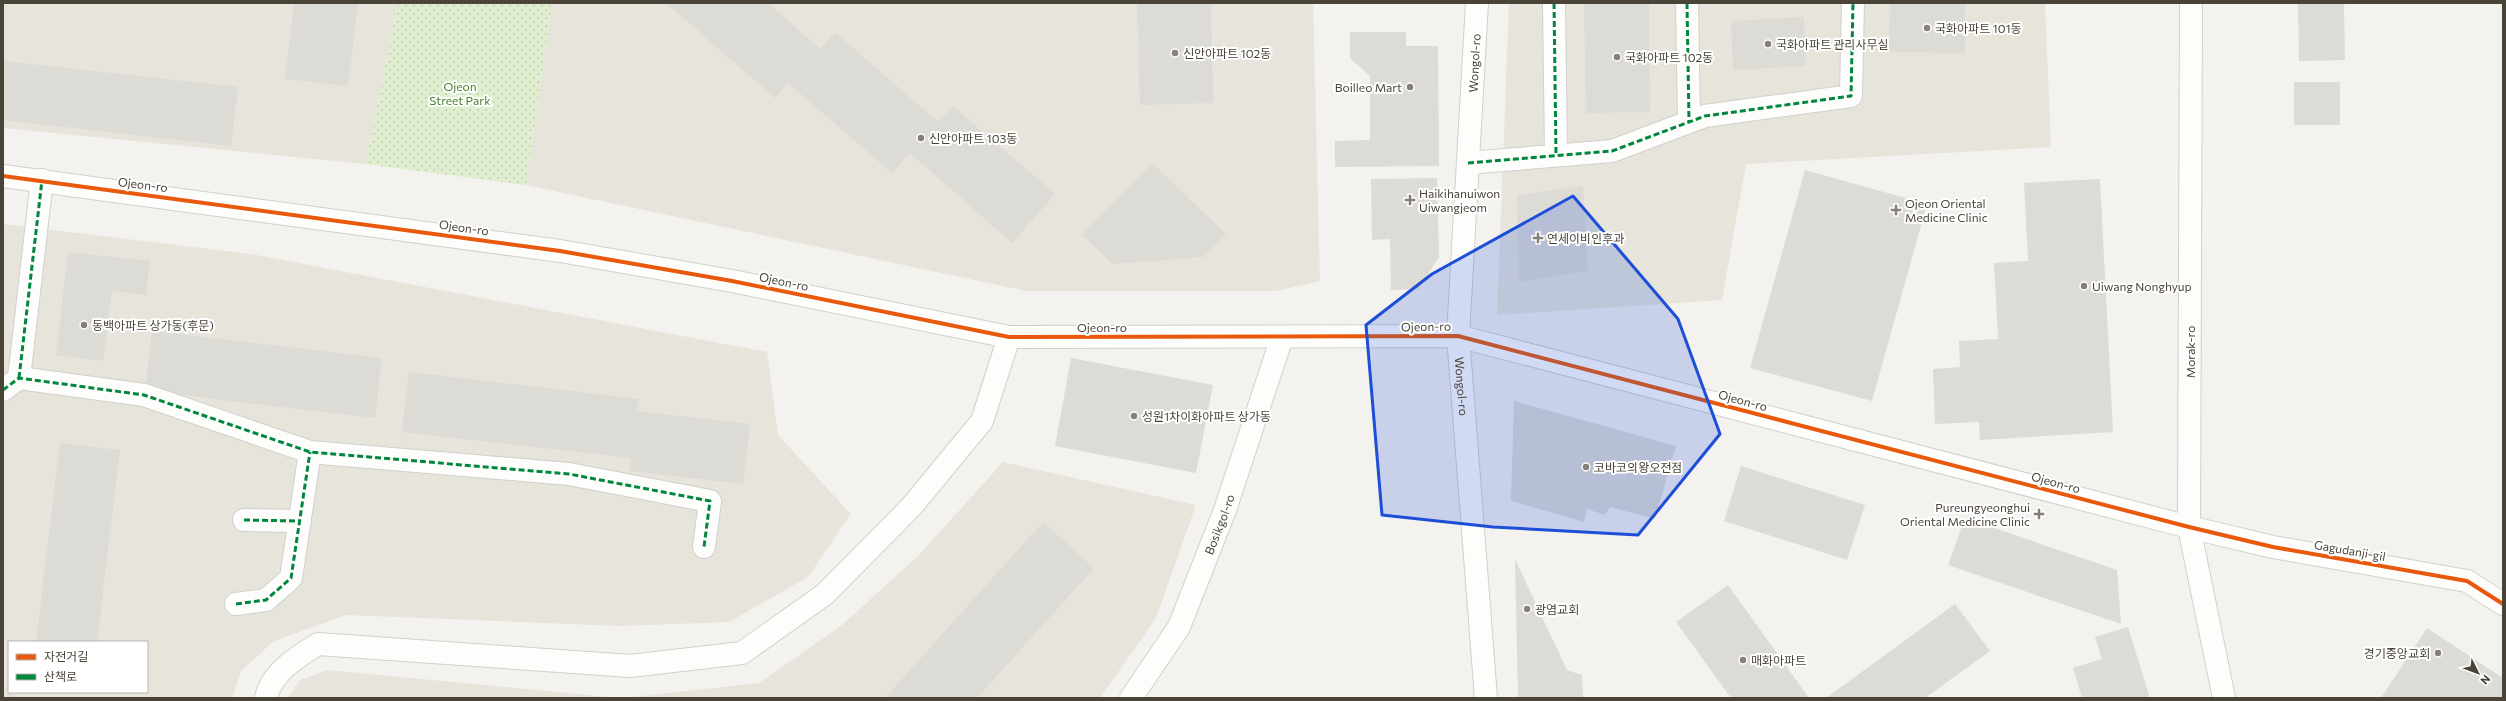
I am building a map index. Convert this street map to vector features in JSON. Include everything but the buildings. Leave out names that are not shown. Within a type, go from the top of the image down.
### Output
[{"type":"street","name":"Wongol-ro","points":[[1477,3],[1458,336],[1486,698]]},
{"type":"street","points":[[1554,3],[1556,155]]},
{"type":"street","points":[[1687,3],[1689,121]]},
{"type":"street","points":[[1468,163],[1612,151],[1705,116],[1851,96],[1853,3]]},
{"type":"street","name":"Morak-ro","points":[[2191,3],[2189,527],[2224,698]]},
{"type":"street","name":"Ojeon-ro","points":[[3,176],[42,180],[560,251],[732,281],[1009,337],[1458,336],[2189,527]]},
{"type":"street","points":[[42,180],[11,384],[144,395],[310,452],[569,474],[710,501],[704,547]]},
{"type":"street","points":[[266,698],[268,686],[293,659],[318,644],[630,666],[742,653],[824,594],[912,506],[982,421],[1009,337]]},
{"type":"street","name":"Bosikgol-ro","points":[[1130,698],[1179,627],[1225,510],[1282,337]]},
{"type":"street","points":[[236,604],[266,600],[291,578],[310,452]]},
{"type":"street","points":[[244,520],[300,521]]},
{"type":"street","name":"Gagudanji-gil","points":[[2189,527],[2273,547],[2467,581],[2503,604]]},
{"type":"highlighted area","points":[[1573,196],[1678,319],[1720,434],[1638,535],[1493,527],[1382,515],[1366,325],[1432,274]]},
{"type":"shaded area","points":[[3,3],[398,3],[366,164],[3,128]]},
{"type":"shaded area","points":[[552,3],[1313,3],[1320,281],[1276,291],[1026,291],[526,185]]},
{"type":"shaded area","points":[[1509,3],[2045,3],[2051,147],[1746,164],[1722,300],[1497,315]]},
{"type":"shaded area","points":[[3,224],[251,254],[767,352],[778,435],[851,514],[808,577],[729,622],[619,626],[346,615],[274,641],[241,671],[232,698],[3,698]]},
{"type":"shaded area","points":[[1003,462],[1196,505],[1156,618],[1100,698],[622,698],[759,683],[842,625],[918,556]]},
{"type":"shaded area","points":[[328,670],[620,698],[288,698],[300,680]]},
{"type":"green space","name":"Ojeon Street Park","points":[[398,3],[552,3],[526,185],[366,164]]},
{"type":"marked path","points":[[1554,3],[1556,155]]},
{"type":"marked path","points":[[1687,3],[1689,121]]},
{"type":"marked path","points":[[1468,163],[1612,151],[1705,116],[1851,96],[1853,3]]},
{"type":"marked path","points":[[19,378],[42,180]]},
{"type":"marked path","points":[[3,390],[19,378],[144,395],[310,452],[569,474],[710,501],[704,547]]},
{"type":"marked path","points":[[236,604],[266,600],[291,578],[310,452]]},
{"type":"marked path","points":[[244,520],[300,521]]},
{"type":"cycle path","points":[[3,176],[560,251],[732,281],[1009,337],[1458,336],[2189,527],[2273,547],[2467,581],[2503,604]]},
{"type":"place","name":"국화아파트 101동","points":[[1927,28]]},
{"type":"place","name":"국화아파트 관리사무실","points":[[1768,44]]},
{"type":"place","name":"신안아파트 102동","points":[[1175,53]]},
{"type":"place","name":"국화아파트 102동","points":[[1617,57]]},
{"type":"place","name":"Boilleo Mart","points":[[1410,87]]},
{"type":"place","name":"신안아파트 103동","points":[[921,138]]},
{"type":"place","name":"Haikihanuiwon Uiwangjeom","points":[[1410,200]]},
{"type":"place","name":"Ojeon Oriental Medicine Clinic","points":[[1896,210]]},
{"type":"place","name":"연세이비인후과","points":[[1538,238]]},
{"type":"place","name":"Uiwang Nonghyup","points":[[2084,286]]},
{"type":"place","name":"동백아파트 상가동(후문)","points":[[84,325]]},
{"type":"place","name":"성원1차이화아파트 상가동","points":[[1134,416]]},
{"type":"place","name":"코바코의왕오전점","points":[[1586,467]]},
{"type":"place","name":"Pureungyeonghui Oriental Medicine Clinic","points":[[2039,514]]},
{"type":"place","name":"광염교회","points":[[1527,609]]},
{"type":"place","name":"경기중앙교회","points":[[2438,653]]},
{"type":"place","name":"매화아파트","points":[[1743,660]]}]
